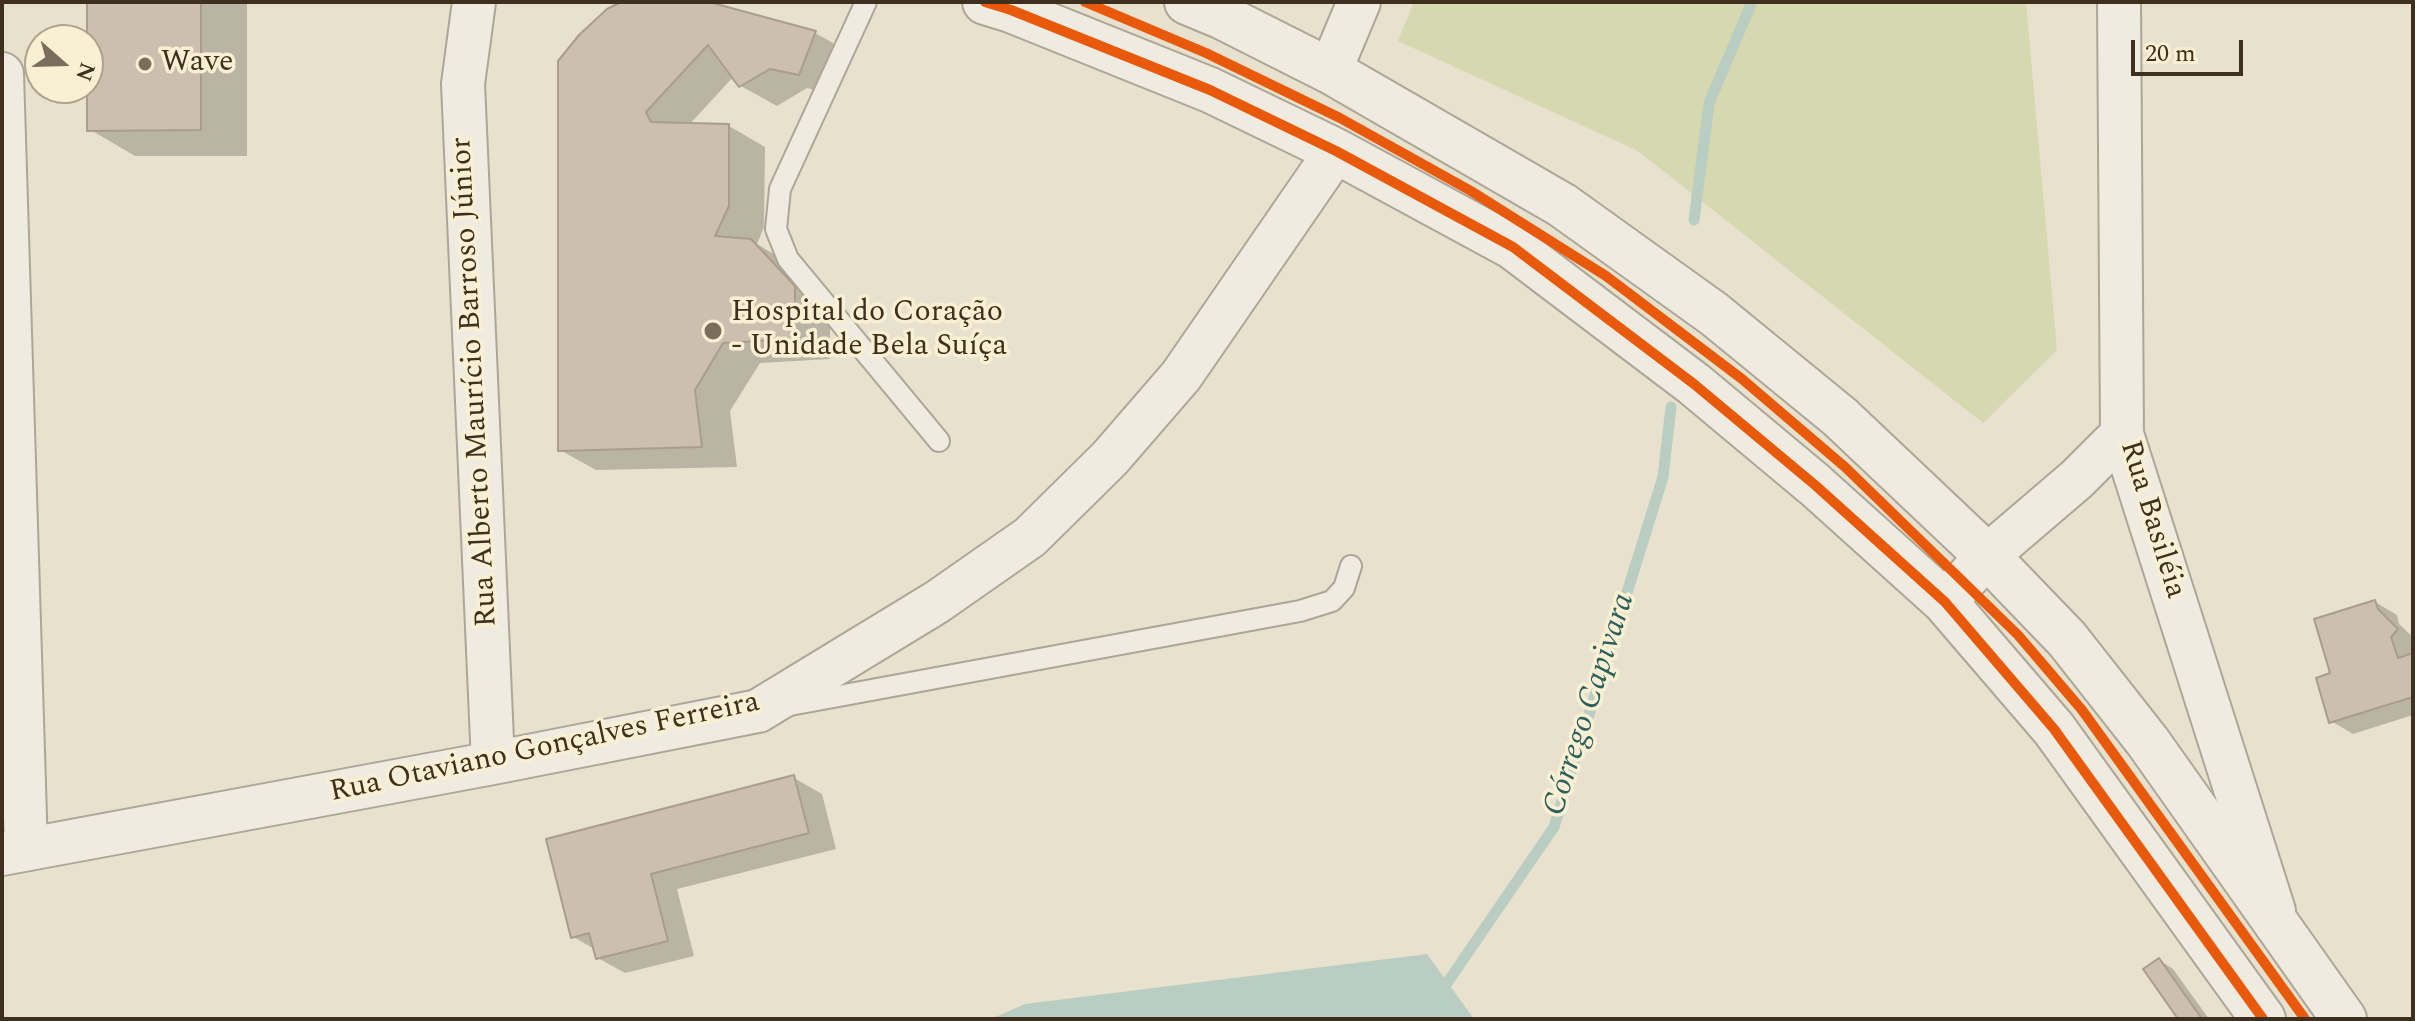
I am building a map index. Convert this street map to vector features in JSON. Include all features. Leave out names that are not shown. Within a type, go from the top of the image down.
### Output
[{"type":"street","name":"Rua Alberto Maurício Barroso Júnior","points":[[474,2],[463,84],[493,763]]},
{"type":"street","points":[[985,2],[1210,90],[1336,151],[1513,247],[1694,384],[1815,485],[1945,602],[2054,729],[2263,1019]]},
{"type":"street","points":[[1187,2],[1330,71],[1562,205],[1714,314],[1840,417],[1987,556],[2067,639],[2148,742],[2344,1019]]},
{"type":"street","points":[[1330,71],[1359,2]]},
{"type":"street","name":"Rua Basiléia","points":[[2119,2],[2122,434],[2279,927]]},
{"type":"street","points":[[2,74],[14,852]]},
{"type":"street","name":"Rua Otaviano Gonçalves Ferreira","points":[[14,852],[758,711],[937,602],[1030,537],[1110,458],[1181,376],[1336,151]]},
{"type":"street","points":[[1945,602],[1987,556],[2077,479],[2122,434]]},
{"type":"lane","points":[[866,2],[780,189],[776,229],[788,259],[939,441]]},
{"type":"lane","points":[[758,711],[1300,611],[1332,601],[1344,588],[1351,566]]},
{"type":"green space","points":[[1414,2],[2026,2],[2057,350],[1983,423],[1638,151],[1398,41]]},
{"type":"shaded area","points":[[1427,954],[1474,1019],[991,1019],[1025,1004]]},
{"type":"building","name":"Wave","points":[[87,2],[201,2],[201,130],[87,131],[87,104],[104,104],[104,24],[87,24]]},
{"type":"building","points":[[621,2],[709,2],[816,31],[799,75],[770,69],[739,87],[708,45],[646,112],[651,122],[729,124],[729,206],[715,236],[751,239],[795,286],[795,339],[723,343],[695,390],[702,447],[558,451],[558,61],[579,35],[607,9]]},
{"type":"building","points":[[2375,600],[2378,609],[2398,629],[2391,637],[2398,658],[2413,653],[2413,697],[2329,723],[2316,678],[2330,673],[2314,619]]},
{"type":"building","points":[[794,775],[809,833],[651,874],[668,941],[596,959],[589,933],[571,938],[546,839]]},
{"type":"building","points":[[2159,958],[2202,1019],[2178,1019],[2143,969]]},
{"type":"waterway","name":"Córrego Capivara","points":[[1694,220],[1709,103],[1752,2]]},
{"type":"waterway","name":"Córrego Capivara","points":[[1436,1019],[1432,1005],[1554,827],[1663,477],[1671,407]]},
{"type":"cycle path","points":[[985,2],[1210,90],[1336,151],[1513,247],[1694,384],[1815,485],[1945,602],[2054,729],[2263,1019]]},
{"type":"cycle path","points":[[1085,2],[1206,53],[1340,118],[1471,191],[1606,276],[1742,379],[1845,467],[2018,635],[2082,710],[2305,1019]]},
{"type":"place","name":"Wave","points":[[145,64]]},
{"type":"place","name":"Hospital do Coração - Unidade Bela Suíça","points":[[713,331]]}]
